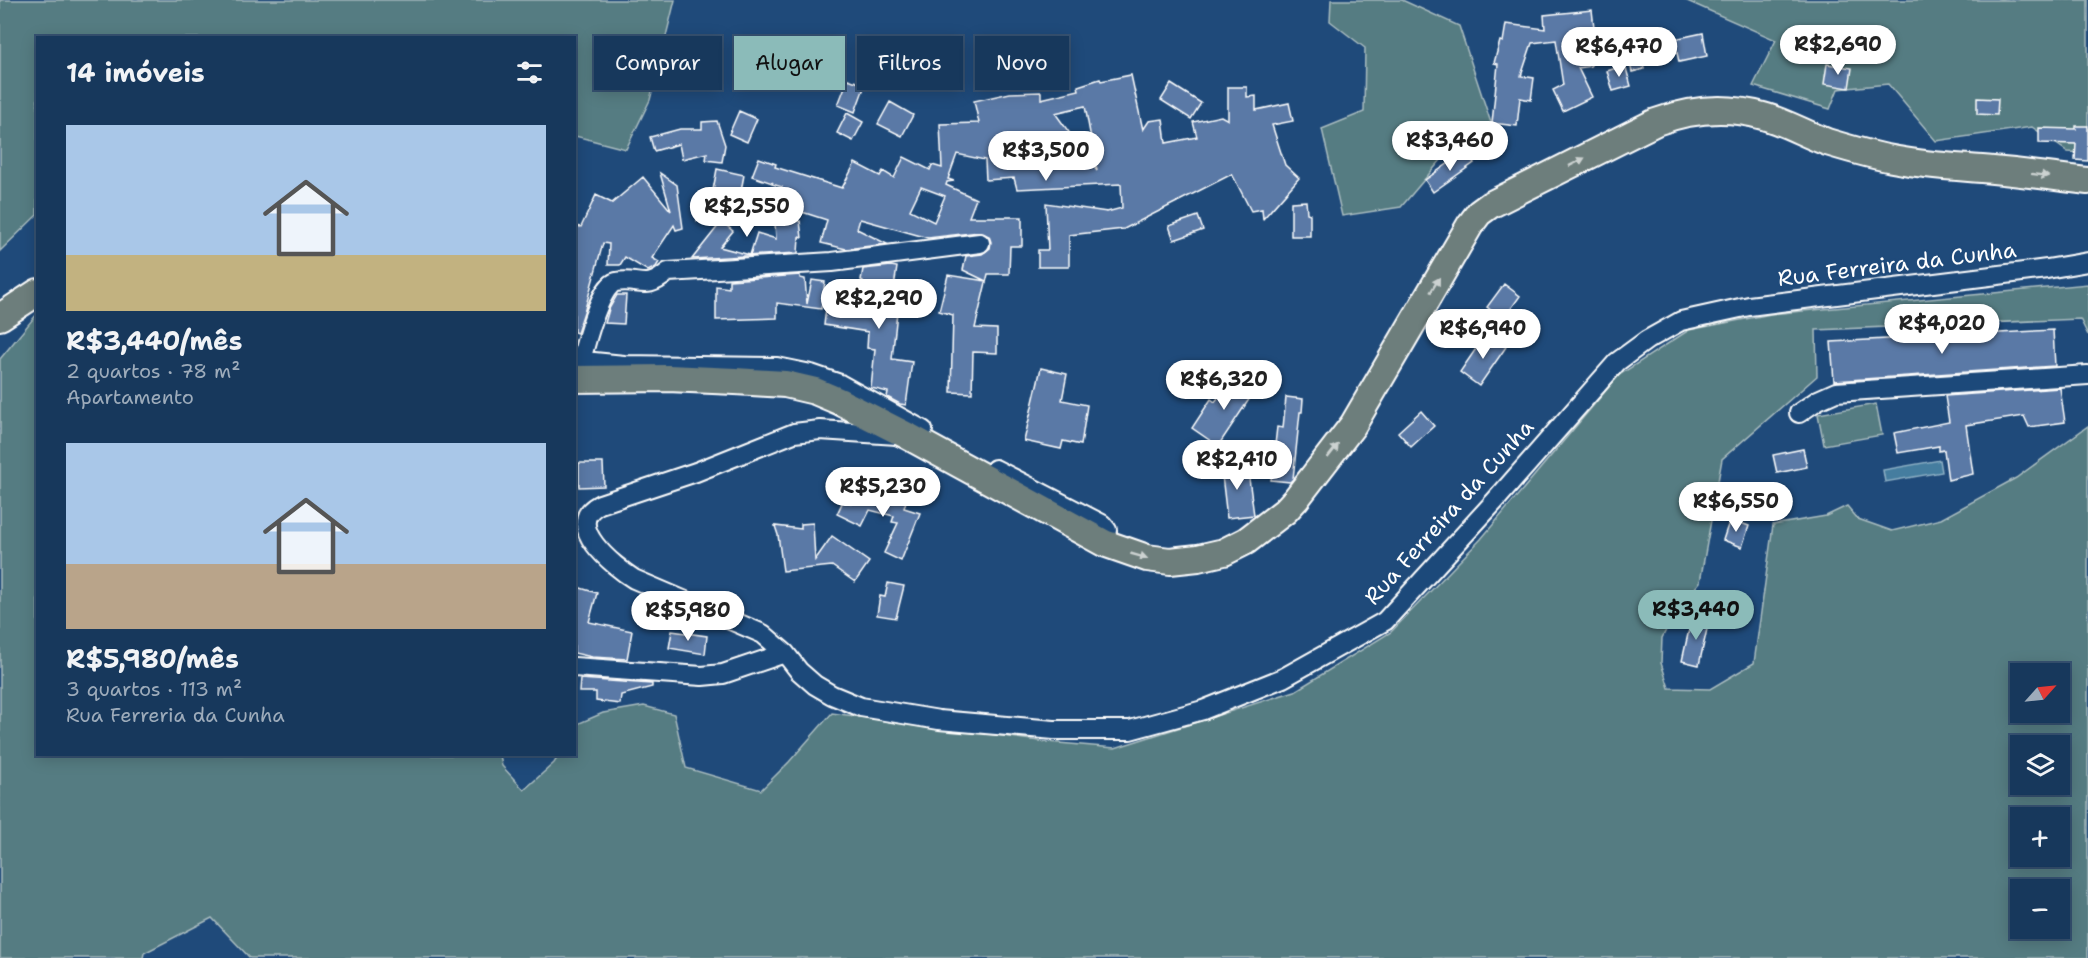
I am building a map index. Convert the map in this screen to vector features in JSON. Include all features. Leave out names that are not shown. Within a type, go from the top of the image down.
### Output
[{"type":"highway","points":[[577,366],[668,378],[785,384],[815,391],[1073,517],[1104,543],[1147,558],[1170,561],[1198,558],[1224,552],[1246,541],[1286,511],[1296,499],[1353,425],[1457,246],[1479,213],[1490,205],[1671,117],[1721,109],[1742,111],[1764,116],[1826,141],[1896,160],[2088,181]]},
{"type":"highway","points":[[0,317],[36,293]]},
{"type":"street","points":[[577,366],[606,289],[616,282],[645,284],[658,281],[668,272],[832,262],[980,243]]},
{"type":"street","name":"Rua Ferreira da Cunha","points":[[908,436],[820,430],[794,433],[696,472],[600,504],[590,511],[586,522],[597,549],[617,569],[634,579],[763,634],[785,653],[799,671],[815,685],[861,707],[939,720],[1054,730],[1130,730],[1203,710],[1282,678],[1385,621],[1495,501],[1617,362],[1647,340],[1681,321],[1749,306],[2088,262]]},
{"type":"street","points":[[625,372],[777,367],[811,374],[840,384],[1005,482]]},
{"type":"street","points":[[1798,413],[1836,392],[2087,376]]},
{"type":"street","points":[[576,667],[702,676],[723,674],[785,653]]},
{"type":"green space","points":[[0,0],[675,0],[666,36],[594,36],[594,90],[652,90],[650,100],[626,149],[576,136],[576,36],[36,36],[36,216],[0,251]]},
{"type":"green space","points":[[1331,0],[1402,0],[1459,26],[1493,129],[1458,140],[1401,207],[1342,216],[1322,129],[1364,112],[1365,48],[1330,21]]},
{"type":"green space","points":[[1685,0],[2088,0],[2088,153],[2068,152],[2032,127],[1936,141],[1888,84],[1838,89],[1830,109],[1753,86],[1776,40]]},
{"type":"green space","points":[[2088,284],[2088,335],[2080,319],[1816,330],[1817,376],[1722,459],[1700,582],[1676,611],[1662,638],[1661,663],[1669,688],[1710,689],[1754,663],[1773,525],[1826,516],[1847,506],[1858,519],[1892,531],[1941,519],[2016,478],[2088,426],[2088,958],[250,958],[212,918],[144,953],[143,958],[0,958],[0,359],[36,315],[36,756],[500,756],[502,766],[524,790],[554,763],[558,756],[576,756],[576,725],[603,713],[644,706],[674,714],[686,768],[761,790],[832,713],[1047,742],[1115,748],[1295,691],[1391,632],[1481,539],[1619,375],[1689,330],[1771,314]]},
{"type":"green space","points":[[1876,404],[1882,435],[1824,445],[1818,414]]},
{"type":"water","points":[[1940,460],[1942,472],[1885,482],[1883,470]]},
{"type":"building","points":[[1592,10],[1595,36],[1587,37],[1591,66],[1578,68],[1592,97],[1563,111],[1553,90],[1563,85],[1556,40],[1532,43],[1521,76],[1534,78],[1531,100],[1520,98],[1517,126],[1492,123],[1498,64],[1494,63],[1500,41],[1503,42],[1506,24],[1545,29],[1544,15]]},
{"type":"building","points":[[1703,33],[1707,56],[1679,62],[1674,39]]},
{"type":"building","points":[[1649,34],[1654,56],[1642,59],[1644,69],[1632,72],[1624,40]]},
{"type":"building","points":[[1827,64],[1852,68],[1849,88],[1824,84]]},
{"type":"building","points":[[1625,65],[1631,86],[1613,91],[1607,71]]},
{"type":"building","points":[[1131,75],[1143,130],[1149,121],[1163,119],[1166,143],[1197,137],[1193,122],[1221,116],[1228,120],[1228,87],[1247,87],[1247,97],[1256,96],[1256,110],[1289,103],[1293,121],[1272,125],[1285,165],[1299,178],[1263,219],[1262,209],[1251,211],[1232,174],[1124,229],[1069,235],[1069,267],[1038,267],[1038,250],[1048,250],[1046,203],[1107,212],[1122,208],[1121,184],[1017,189],[1014,178],[986,180],[985,160],[957,154],[948,179],[954,181],[947,182],[946,185],[976,199],[969,217],[1022,217],[1022,246],[1010,246],[1009,274],[988,274],[975,328],[997,329],[997,353],[973,352],[972,393],[951,392],[953,315],[939,311],[948,275],[986,281],[963,270],[966,256],[982,254],[990,248],[989,236],[979,232],[928,238],[860,219],[857,229],[887,244],[846,249],[821,243],[827,220],[777,204],[782,187],[752,176],[759,158],[776,164],[775,167],[842,188],[855,163],[880,176],[883,171],[894,178],[904,157],[930,170],[932,165],[942,168],[940,124],[979,123],[974,101],[1010,93],[1041,92],[1041,99],[1079,90],[1078,86],[1100,79],[1101,81]],"holes":[[[1085,106],[1097,171],[1055,113]],[[921,187],[945,196],[934,222],[910,210]]]},
{"type":"building","points":[[848,79],[857,82],[857,90],[863,90],[855,112],[838,105]]},
{"type":"building","points":[[1171,84],[1201,103],[1191,119],[1161,100]]},
{"type":"building","points":[[1977,98],[1998,99],[1997,115],[1977,114]]},
{"type":"building","points":[[890,102],[913,115],[902,136],[878,124]]},
{"type":"building","points":[[739,111],[757,119],[747,142],[729,134]]},
{"type":"building","points":[[847,113],[863,122],[853,141],[837,133]]},
{"type":"building","points":[[717,121],[725,145],[722,162],[706,160],[707,153],[682,159],[679,144],[654,151],[650,137],[680,129],[702,129],[702,122]]},
{"type":"building","points":[[2076,126],[2088,126],[2088,161],[2075,160],[2076,144],[2039,143],[2039,128],[2076,129]]},
{"type":"building","points":[[1466,151],[1474,163],[1433,192],[1425,180]]},
{"type":"building","points":[[717,169],[744,175],[740,196],[713,190]]},
{"type":"building","points":[[660,173],[677,185],[683,228],[676,230],[674,225],[652,258],[659,262],[656,267],[648,271],[625,257],[620,265],[608,265],[609,244],[603,243],[576,333],[576,226],[581,227],[596,195],[612,203],[643,177],[671,211]]},
{"type":"building","points":[[701,200],[717,210],[714,215],[733,231],[720,247],[750,255],[757,233],[776,239],[775,223],[800,221],[802,238],[799,237],[798,253],[692,259],[719,225],[697,221]]},
{"type":"building","points":[[1306,201],[1307,213],[1310,214],[1310,236],[1291,236],[1291,202]]},
{"type":"building","points":[[1198,216],[1203,230],[1174,240],[1169,226]]},
{"type":"building","points":[[897,267],[894,287],[903,288],[900,303],[898,303],[892,359],[912,362],[906,405],[887,397],[888,392],[871,388],[875,349],[867,348],[868,332],[824,325],[826,308],[860,313],[863,269]]},
{"type":"building","points":[[800,275],[800,278],[805,279],[807,304],[812,280],[825,282],[821,309],[777,303],[777,318],[716,320],[716,286],[729,288],[729,280]]},
{"type":"building","points":[[1504,284],[1520,296],[1503,320],[1487,307]]},
{"type":"building","points":[[617,295],[626,295],[624,324],[605,323],[609,309]]},
{"type":"building","points":[[2053,330],[2055,366],[1834,381],[1831,342]]},
{"type":"building","points":[[1486,334],[1506,347],[1479,386],[1460,372]]},
{"type":"building","points":[[1041,368],[1067,374],[1062,400],[1087,405],[1081,445],[1063,441],[1061,449],[1024,441]]},
{"type":"building","points":[[1234,375],[1256,389],[1218,446],[1192,428],[1211,399],[1215,402]]},
{"type":"building","points":[[2060,388],[2065,422],[2029,427],[2024,416],[1966,425],[1973,474],[1948,480],[1944,450],[1939,451],[1939,446],[1898,453],[1894,433],[1949,422],[1945,396]]},
{"type":"building","points":[[1286,397],[1303,399],[1293,479],[1290,482],[1271,480],[1277,427],[1283,428]]},
{"type":"building","points":[[1421,411],[1434,426],[1411,447],[1398,432]]},
{"type":"building","points":[[1803,449],[1807,467],[1777,473],[1773,455]]},
{"type":"building","points":[[579,463],[603,463],[604,486],[579,487]]},
{"type":"building","points":[[1247,464],[1254,515],[1227,518],[1221,467]]},
{"type":"building","points":[[855,489],[892,502],[895,494],[907,498],[904,508],[920,513],[901,561],[884,553],[898,523],[892,522],[894,516],[870,510],[862,526],[837,514],[844,499],[851,503]]},
{"type":"building","points":[[1730,519],[1749,526],[1742,547],[1723,540]]},
{"type":"building","points":[[813,523],[815,560],[832,536],[869,562],[855,582],[832,566],[783,571],[775,526],[801,529],[801,524]]},
{"type":"building","points":[[888,583],[904,586],[896,618],[877,615],[880,596],[885,597]]},
{"type":"building","points":[[576,587],[597,593],[589,622],[632,631],[627,659],[592,657],[576,653]]},
{"type":"building","points":[[1692,616],[1709,620],[1699,665],[1682,661]]},
{"type":"building","points":[[672,631],[707,636],[705,654],[669,648]]},
{"type":"building","points":[[580,679],[652,684],[652,687],[621,695],[620,704],[596,701],[596,692],[579,692]]}]
